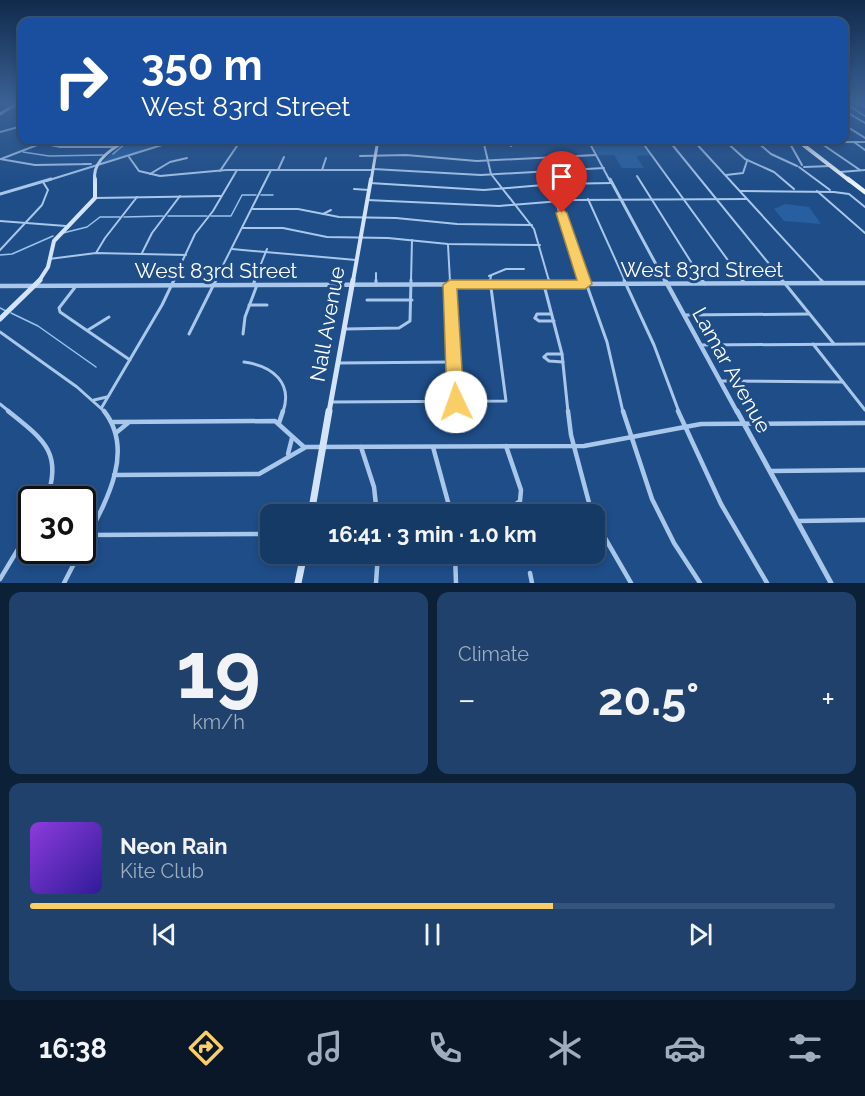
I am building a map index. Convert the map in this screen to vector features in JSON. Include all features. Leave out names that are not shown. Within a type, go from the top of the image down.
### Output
[{"type":"main road","points":[[0,319],[46,271],[53,243],[66,226],[95,198],[98,190],[94,175],[98,164],[121,144]]},
{"type":"main road","name":"Nall Avenue","points":[[312,504],[378,144]]},
{"type":"main road","points":[[806,144],[865,192]]},
{"type":"main road","points":[[298,583],[302,564]]},
{"type":"street","points":[[852,130],[865,140]]},
{"type":"street","points":[[848,141],[865,140]]},
{"type":"street","points":[[853,142],[865,150]]},
{"type":"street","points":[[0,159],[38,144]]},
{"type":"street","points":[[45,144],[60,147],[116,147]]},
{"type":"street","points":[[0,194],[167,144]]},
{"type":"street","points":[[220,171],[235,144]]},
{"type":"street","points":[[484,144],[491,174],[532,225],[540,245],[550,284]]},
{"type":"street","name":"Lamar Avenue","points":[[590,144],[831,583]]},
{"type":"street","points":[[643,144],[745,284]]},
{"type":"street","points":[[672,144],[834,344]]},
{"type":"street","points":[[697,144],[824,284]]},
{"type":"street","points":[[728,144],[747,161],[774,172],[795,190]]},
{"type":"street","points":[[759,144],[771,154],[801,166],[833,166]]},
{"type":"street","points":[[790,144],[797,153],[801,166],[823,189]]},
{"type":"street","points":[[822,144],[860,170]]},
{"type":"street","points":[[360,156],[487,160],[542,155],[596,155]]},
{"type":"street","points":[[129,157],[139,171],[149,175],[174,176],[237,170],[373,169],[491,174],[544,169],[604,168]]},
{"type":"street","points":[[278,170],[284,157]]},
{"type":"street","points":[[149,175],[170,162],[187,158]]},
{"type":"street","points":[[322,170],[326,158]]},
{"type":"street","points":[[0,159],[27,164],[83,164]]},
{"type":"street","points":[[726,175],[743,173],[747,161]]},
{"type":"street","points":[[102,407],[162,305],[195,234],[237,170]]},
{"type":"street","points":[[189,334],[271,170]]},
{"type":"street","points":[[840,172],[865,170]]},
{"type":"street","points":[[637,176],[705,284]]},
{"type":"street","points":[[0,250],[46,200],[48,190],[43,182]]},
{"type":"street","points":[[354,189],[370,187],[502,189],[555,184],[612,183]]},
{"type":"street","points":[[740,191],[823,189],[847,194],[865,207]]},
{"type":"street","points":[[816,190],[865,234]]},
{"type":"street","points":[[142,253],[152,232],[180,196]]},
{"type":"street","points":[[95,198],[220,196]]},
{"type":"street","points":[[96,253],[105,234],[137,197]]},
{"type":"street","points":[[367,200],[458,206],[517,205],[588,199],[747,199]]},
{"type":"street","points":[[588,199],[654,345],[720,504],[767,583]]},
{"type":"street","points":[[555,201],[569,232],[610,352],[618,396],[659,515],[700,583]]},
{"type":"street","points":[[252,209],[297,209],[328,215],[457,224],[532,225]]},
{"type":"street","points":[[323,214],[331,210],[328,215]]},
{"type":"street","points":[[0,221],[66,226]]},
{"type":"street","points":[[242,228],[283,228],[327,237],[412,240],[448,244],[540,245]]},
{"type":"street","points":[[344,329],[399,328],[406,326],[410,321],[412,240]]},
{"type":"street","points":[[448,244],[456,402]]},
{"type":"street","points":[[232,249],[267,249],[322,259],[356,260]]},
{"type":"street","points":[[243,334],[249,305],[267,249]]},
{"type":"street","points":[[49,259],[96,253],[186,255]]},
{"type":"street","points":[[331,402],[506,401],[489,285],[490,276],[506,269],[524,269]]},
{"type":"street","points":[[376,273],[376,285]]},
{"type":"street","name":"West 83rd Street","points":[[0,286],[865,283]]},
{"type":"street","points":[[544,284],[562,354],[567,412],[589,504]]},
{"type":"street","points":[[76,286],[59,310],[123,352],[130,360]]},
{"type":"street","points":[[367,300],[412,300]]},
{"type":"street","points":[[249,305],[267,305]]},
{"type":"street","points":[[552,314],[537,314],[535,318],[539,321],[554,321]]},
{"type":"street","points":[[683,315],[809,314]]},
{"type":"street","points":[[88,330],[109,317]]},
{"type":"street","points":[[0,332],[94,400],[113,422],[117,434],[114,475],[96,517]]},
{"type":"street","points":[[813,344],[865,410]]},
{"type":"street","points":[[699,345],[865,345]]},
{"type":"street","points":[[123,352],[137,347]]},
{"type":"street","points":[[562,354],[548,354],[544,357],[549,361],[563,362]]},
{"type":"street","points":[[244,362],[259,365],[285,386],[287,393],[279,423]]},
{"type":"street","points":[[338,363],[454,362]]},
{"type":"street","points":[[720,381],[843,382]]},
{"type":"street","points":[[94,400],[109,396]]},
{"type":"street","points":[[0,404],[50,448],[55,470],[50,486]]},
{"type":"street","points":[[113,422],[279,423],[287,428],[292,438],[306,447]]},
{"type":"street","points":[[117,434],[123,426],[131,422]]},
{"type":"street","points":[[114,475],[259,474],[272,470],[288,456],[306,447],[574,446],[631,438],[686,426],[865,423]]},
{"type":"street","points":[[288,456],[292,438]]},
{"type":"street","points":[[506,446],[521,490],[520,501],[516,504]]},
{"type":"street","points":[[361,447],[374,487],[376,504]]},
{"type":"street","points":[[433,447],[448,504]]},
{"type":"street","points":[[769,471],[865,471]]},
{"type":"street","points":[[796,520],[865,520]]},
{"type":"street","points":[[96,535],[260,534]]},
{"type":"street","points":[[605,538],[631,583]]},
{"type":"street","points":[[0,579],[18,549]]},
{"type":"street","points":[[64,583],[74,564]]},
{"type":"street","points":[[376,583],[377,564]]},
{"type":"street","points":[[455,564],[456,583]]},
{"type":"street","points":[[530,573],[532,583]]},
{"type":"shaded area","points":[[123,144],[166,144],[137,154],[102,162]]},
{"type":"shaded area","points":[[592,144],[642,144],[651,155],[636,156],[644,168],[622,168],[614,155],[598,155]]},
{"type":"shaded area","points":[[785,204],[809,207],[821,224],[784,221],[774,209]]},
{"type":"waterway","points":[[113,154],[125,144]]},
{"type":"waterway","points":[[23,152],[49,156],[103,155]]},
{"type":"waterway","points":[[211,216],[231,216],[242,195],[256,195]]},
{"type":"waterway","points":[[261,195],[273,195]]},
{"type":"waterway","points":[[124,217],[163,216]]},
{"type":"waterway","points":[[168,216],[207,216]]},
{"type":"waterway","points":[[63,233],[87,227],[100,217],[120,217]]},
{"type":"waterway","points":[[0,255],[12,254],[53,236]]},
{"type":"waterway","points":[[0,308],[6,311]]},
{"type":"waterway","points":[[11,313],[38,326],[96,367]]},
{"type":"route","points":[[456,402],[450,285],[585,284],[578,255],[562,213]]}]
